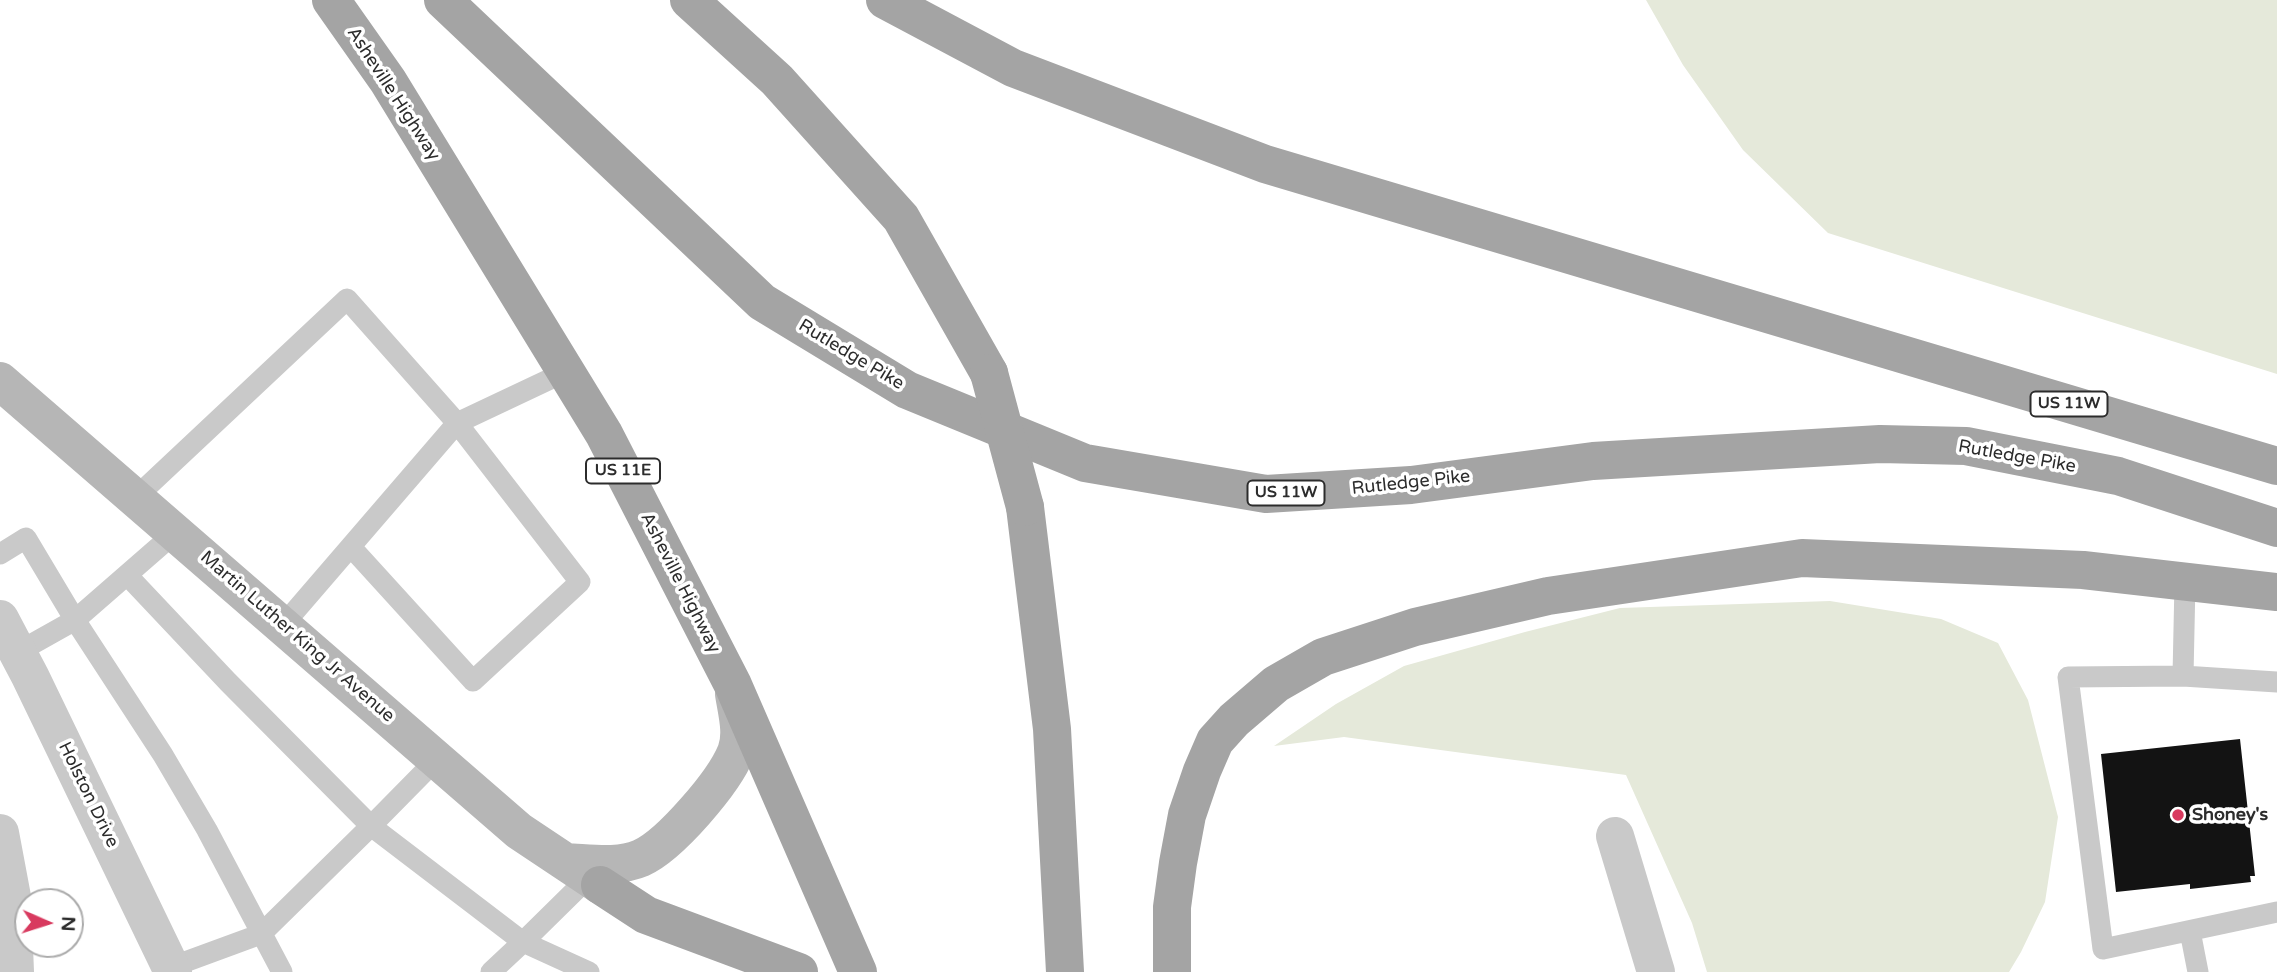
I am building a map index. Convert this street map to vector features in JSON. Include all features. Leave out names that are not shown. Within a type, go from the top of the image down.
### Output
[{"type":"main road","name":"Asheville Highway","points":[[331,0],[387,81],[604,434],[733,685],[858,972]]},
{"type":"main road","name":"Rutledge Pike","points":[[443,0],[762,302],[907,390],[1085,463],[1266,494],[1411,485],[1593,461],[1880,444],[1966,446],[2118,476],[2277,528]]},
{"type":"main road","points":[[689,0],[777,80],[901,218],[989,373],[1025,507],[1052,729],[1065,972]]},
{"type":"main road","name":"US 11W","points":[[885,0],[1013,68],[1265,164],[2277,466]]},
{"type":"main road","name":"Martin Luther King Jr Avenue","points":[[0,381],[519,831],[585,875]]},
{"type":"main road","points":[[1172,972],[1172,907],[1178,863],[1187,815],[1215,741],[1234,720],[1276,684],[1323,657],[1415,627],[1548,596],[1802,558],[2082,570],[2277,592]]},
{"type":"main road","points":[[585,875],[612,864],[640,858],[664,843],[723,776],[737,751],[740,729],[733,685]]},
{"type":"main road","points":[[585,875],[646,915],[799,972]]},
{"type":"street","name":"Holston Drive","points":[[0,619],[16,673],[172,969]]},
{"type":"street","points":[[0,833],[12,897],[15,972]]},
{"type":"street","points":[[1615,836],[1656,972]]},
{"type":"lane","points":[[135,498],[347,299],[457,423],[580,582],[473,681],[351,547]]},
{"type":"lane","points":[[283,625],[457,423],[565,372]]},
{"type":"lane","points":[[16,673],[176,532]]},
{"type":"lane","points":[[0,554],[26,538],[75,620],[163,755],[207,830],[282,972]]},
{"type":"lane","points":[[127,575],[228,682],[371,826],[523,942],[589,972]]},
{"type":"lane","points":[[2183,676],[2185,582]]},
{"type":"lane","points":[[2276,688],[2183,676],[2068,677],[2104,949],[2277,912]]},
{"type":"lane","points":[[172,969],[261,934],[437,759]]},
{"type":"lane","points":[[491,972],[523,942],[585,875]]},
{"type":"lane","points":[[2190,931],[2198,972]]},
{"type":"shaded area","points":[[1646,0],[2277,0],[2277,374],[1828,233],[1743,150],[1683,65]]},
{"type":"shaded area","points":[[1830,601],[1941,619],[1998,643],[2028,700],[2058,817],[2045,902],[2009,972],[1707,972],[1692,923],[1626,775],[1344,737],[1274,746],[1336,704],[1404,666],[1525,632],[1620,608]]},
{"type":"building","name":"Shoney's","points":[[2240,739],[2255,876],[2250,876],[2251,882],[2190,889],[2190,884],[2116,892],[2101,754]]},
{"type":"place","name":"Shoney's","points":[[2178,815]]}]
